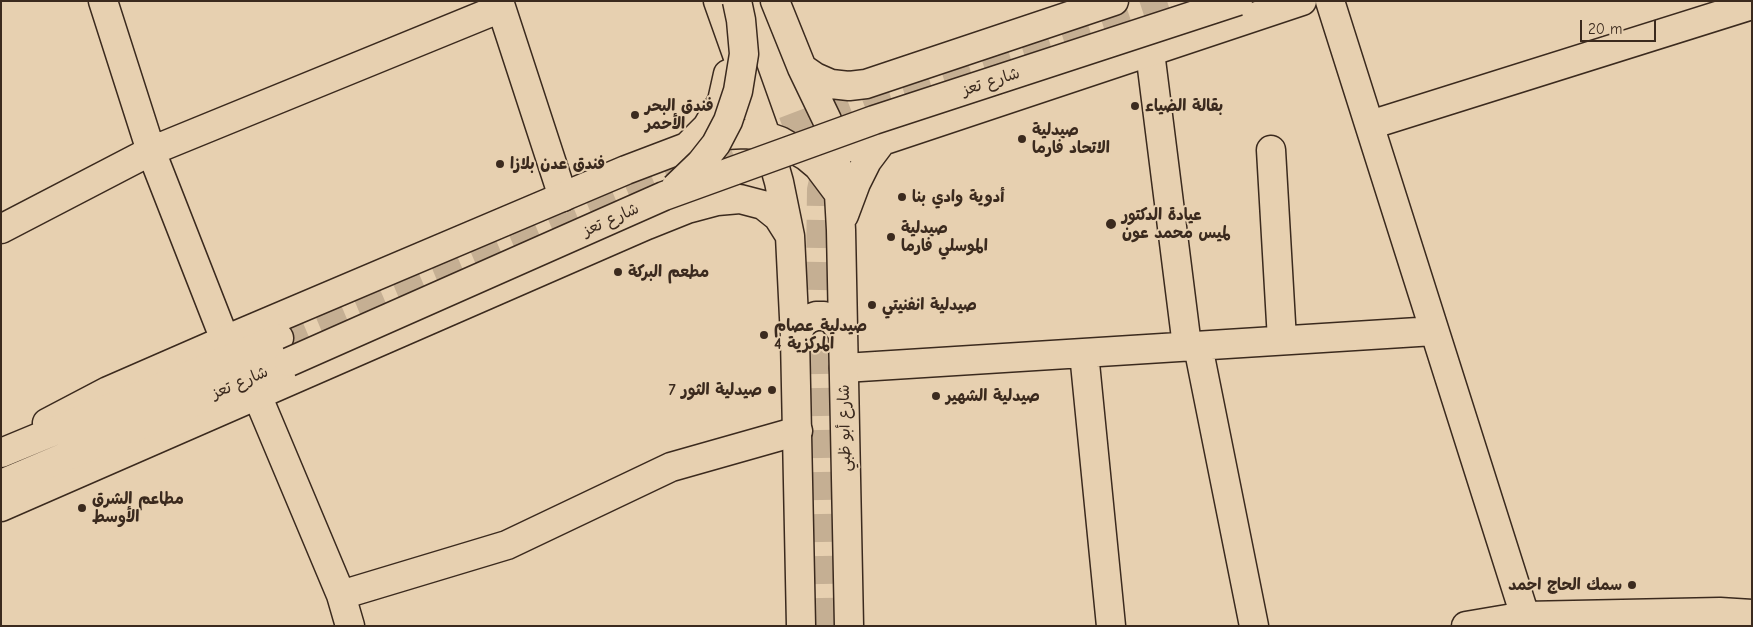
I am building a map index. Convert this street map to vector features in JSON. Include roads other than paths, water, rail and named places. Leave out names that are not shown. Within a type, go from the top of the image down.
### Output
[{"type":"main road","points":[[103,1],[151,151],[225,340]]},
{"type":"main road","points":[[718,1],[766,136],[779,182],[790,236],[798,431],[801,626]]},
{"type":"main road","points":[[664,196],[701,163],[716,144],[728,121],[738,91],[744,54],[737,1]]},
{"type":"main road","points":[[776,1],[802,68],[827,120],[835,147],[841,230]]},
{"type":"main road","points":[[802,68],[815,77],[831,84],[849,86],[866,84],[1114,1]]},
{"type":"main road","name":"شارع تعز","points":[[1,453],[284,350],[664,196],[874,120],[1238,1]]},
{"type":"main road","points":[[754,102],[791,133],[835,147],[863,146],[1302,1]]},
{"type":"main road","points":[[1330,1],[1524,616]]},
{"type":"main road","points":[[1,229],[151,151],[500,5],[563,197]]},
{"type":"main road","points":[[1370,125],[1752,5]]},
{"type":"main road","points":[[1004,39],[995,44],[988,52],[984,71],[994,89],[1002,94],[1022,95]]},
{"type":"main road","points":[[687,147],[708,128],[722,101],[732,41]]},
{"type":"main road","points":[[1150,52],[1192,346],[1254,626]]},
{"type":"main road","points":[[1,447],[108,391],[626,170],[687,147],[725,136],[745,134],[766,136],[780,141],[806,156],[818,166],[839,194]]},
{"type":"main road","points":[[841,230],[847,206],[856,183],[882,141]]},
{"type":"main road","points":[[1271,150],[1282,340]]},
{"type":"main road","points":[[626,170],[647,172],[656,177],[662,184],[665,194],[662,212],[647,225]]},
{"type":"main road","points":[[1,507],[647,225],[695,207],[717,201],[740,199],[763,206],[778,217],[790,236]]},
{"type":"main road","name":"شارع أبو ظبي","points":[[841,230],[849,626]]},
{"type":"main road","points":[[795,338],[802,324],[816,316],[824,316],[832,320],[842,332]]},
{"type":"main road","points":[[844,368],[1434,331]]},
{"type":"main road","name":"شارع تعز","points":[[1,484],[284,350]]},
{"type":"main road","points":[[1084,352],[1112,626]]},
{"type":"main road","points":[[257,395],[341,595],[350,626]]},
{"type":"main road","points":[[341,595],[507,545],[671,467],[798,431]]},
{"type":"main road","points":[[1466,626],[1524,616],[1721,619],[1752,614]]},
{"type":"tunnel","points":[[279,338],[655,180],[869,99],[1167,1]]},
{"type":"tunnel","points":[[822,626],[819,344],[821,190],[828,157]]},
{"type":"place","name":"بقالة الضياء","points":[[1135,106]]},
{"type":"place","name":"فندق البحر الأحمر","points":[[635,115]]},
{"type":"place","name":"صيدلية الاتحاد فارما","points":[[1022,139]]},
{"type":"place","name":"فندق عدن بلازا","points":[[500,164]]},
{"type":"place","name":"أدوية وادي بنا","points":[[902,197]]},
{"type":"place","name":"عيادة الدكتور لميس محمد عون","points":[[1111,224]]},
{"type":"place","name":"صيدلية الموسلي فارما","points":[[891,237]]},
{"type":"place","name":"مطعم البركة","points":[[618,272]]},
{"type":"place","name":"صيدلية انفنيتي","points":[[872,305]]},
{"type":"place","name":"صيدلية عصام المركزية 4","points":[[764,335]]},
{"type":"place","name":"صيدلية الثور 7","points":[[772,390]]},
{"type":"place","name":"صيدلية الشهير","points":[[936,396]]},
{"type":"place","name":"مطاعم الشرق الأوسط","points":[[82,508]]},
{"type":"place","name":"سمك الحاج احمد","points":[[1632,585]]}]
